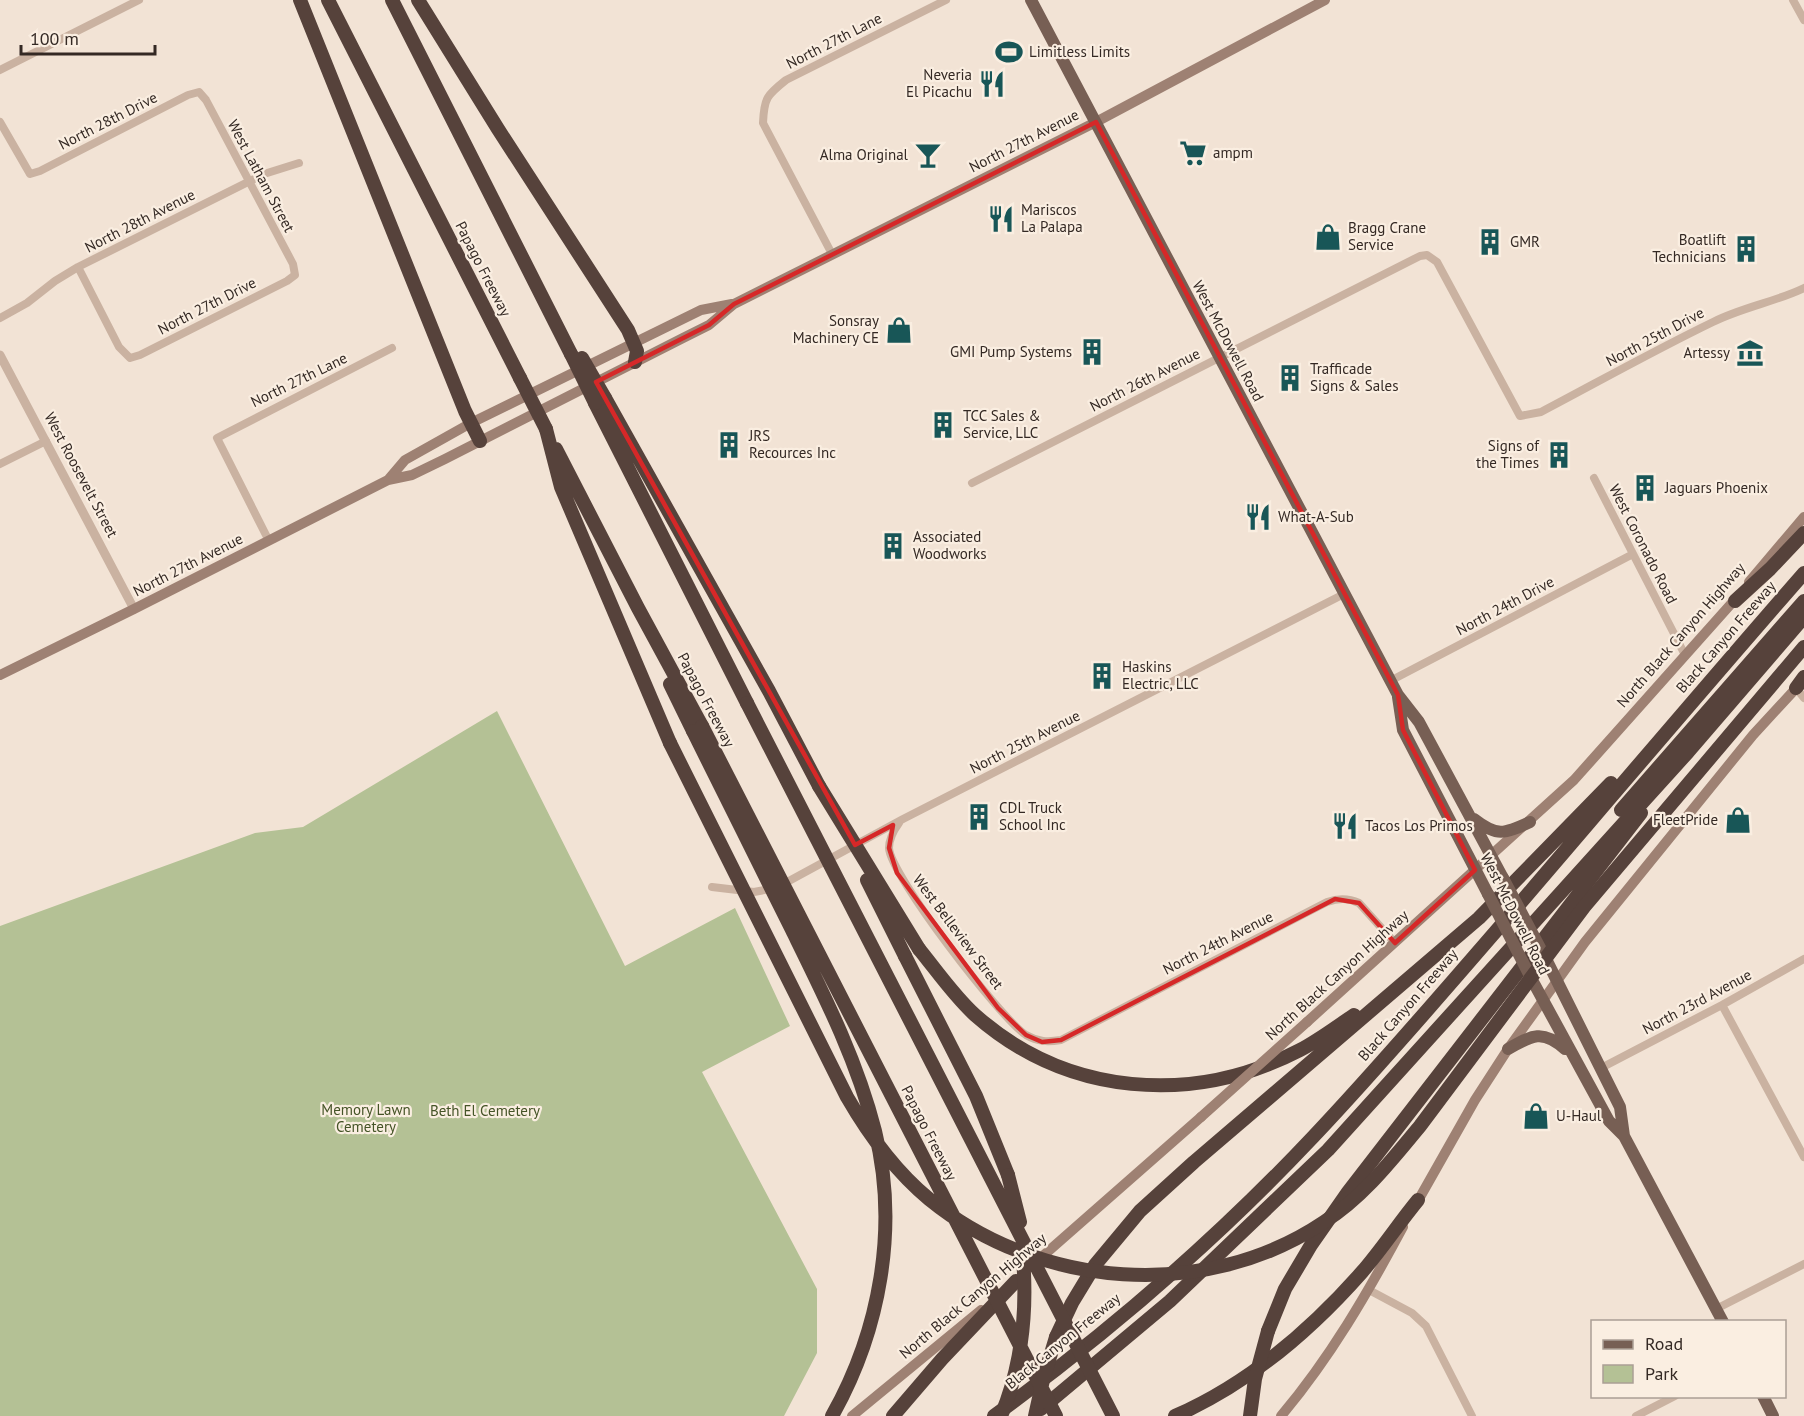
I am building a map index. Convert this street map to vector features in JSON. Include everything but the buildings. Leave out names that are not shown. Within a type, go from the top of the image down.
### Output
[{"type":"highway","points":[[300,0],[480,441]]},
{"type":"highway","name":"Papago Freeway","points":[[328,0],[698,728],[1056,1416]]},
{"type":"highway","points":[[392,0],[504,220],[600,400],[747,703],[1113,1416]]},
{"type":"highway","points":[[418,0],[634,342],[637,351],[635,362]]},
{"type":"highway","points":[[600,400],[769,691],[976,1096],[1008,1175],[1020,1224],[1026,1290],[1022,1339],[1010,1391],[1001,1416]]},
{"type":"highway","points":[[546,429],[561,487],[670,743],[847,1097],[868,1133],[897,1168],[929,1199],[961,1222],[1000,1243],[1037,1258],[1072,1268],[1109,1274],[1177,1274],[1221,1266],[1285,1244],[1323,1223],[1359,1195],[1420,1126],[1584,907],[1804,647]]},
{"type":"highway","points":[[1735,600],[1770,569],[1804,533]]},
{"type":"highway","name":"Black Canyon Freeway","points":[[994,1416],[1099,1335],[1154,1289],[1221,1228],[1290,1160],[1429,1008],[1804,573]]},
{"type":"highway","points":[[1380,1095],[1382,1085],[1400,1063],[1804,601]]},
{"type":"highway","points":[[1034,1416],[1170,1301],[1282,1196],[1380,1095],[1503,954],[1688,752],[1804,617]]},
{"type":"highway","points":[[1034,1416],[1056,1337],[1076,1296],[1095,1265],[1140,1211],[1479,918],[1682,712]]},
{"type":"highway","points":[[698,728],[839,1030],[861,1083],[880,1155],[885,1223],[884,1254],[878,1289],[861,1354],[845,1393],[832,1416]]},
{"type":"highway","points":[[1250,1416],[1255,1379],[1268,1331],[1290,1280],[1311,1245],[1348,1192],[1688,752]]},
{"type":"highway","points":[[819,786],[919,949],[946,983],[974,1013],[996,1032],[1027,1052],[1091,1078],[1126,1084],[1181,1085],[1215,1081],[1258,1068],[1299,1050],[1398,986]]},
{"type":"highway","points":[[1175,1416],[1220,1394],[1244,1379],[1305,1330],[1364,1270],[1418,1200]]},
{"type":"highway","points":[[893,1416],[942,1359],[1016,1281]]},
{"type":"main road","name":"West McDowell Road","points":[[1031,0],[1390,681],[1419,722],[1546,959],[1620,1107],[1624,1136]]},
{"type":"main road","name":"North 27th Avenue","points":[[1,673],[134,609],[388,480],[412,475],[709,325],[734,304],[1096,122],[1325,0]]},
{"type":"main road","name":"North 27th Avenue","points":[[388,480],[405,460],[471,423],[701,310],[734,304]]},
{"type":"main road","name":"North Black Canyon Highway","points":[[852,1416],[1016,1281],[1530,822],[1574,780],[1735,600],[1804,517]]},
{"type":"main road","points":[[1281,1416],[1320,1367],[1369,1290],[1454,1134],[1508,1049],[1629,885],[1753,735],[1802,685]]},
{"type":"main road","name":"West McDowell Road","points":[[1398,695],[1403,730],[1543,1002],[1609,1121],[1624,1136],[1722,1320]]},
{"type":"main road","points":[[1469,815],[1488,829],[1499,833],[1514,830],[1530,822]]},
{"type":"main road","points":[[1508,1049],[1529,1038],[1545,1035],[1556,1040],[1572,1054]]},
{"type":"main road","points":[[1764,1398],[1773,1416]]},
{"type":"street","points":[[0,70],[139,0]]},
{"type":"street","name":"North 27th Lane","points":[[832,254],[763,123],[764,108],[769,93],[786,80],[946,0]]},
{"type":"street","points":[[1793,0],[1804,20]]},
{"type":"street","name":"North 28th Drive","points":[[0,122],[30,174],[188,95],[199,92]]},
{"type":"street","name":"West Latham Street","points":[[199,92],[206,100],[293,264],[295,275]]},
{"type":"street","name":"North 28th Avenue","points":[[0,318],[27,303],[55,281],[78,267],[274,170],[299,163]]},
{"type":"street","name":"North 26th Avenue","points":[[972,483],[1420,256],[1427,255],[1437,262],[1520,416]]},
{"type":"street","name":"North 27th Drive","points":[[78,267],[119,347],[130,358],[256,297],[295,275]]},
{"type":"street","name":"North 25th Drive","points":[[1520,416],[1541,412],[1711,322],[1746,307],[1784,297],[1804,288]]},
{"type":"street","name":"North 27th Lane","points":[[269,541],[217,438],[392,348]]},
{"type":"street","name":"West Roosevelt Street","points":[[0,355],[134,609]]},
{"type":"street","points":[[0,464],[46,441]]},
{"type":"street","name":"West Coronado Road","points":[[1594,478],[1685,655]]},
{"type":"street","name":"North 24th Drive","points":[[1390,681],[1633,554]]},
{"type":"street","name":"North 25th Avenue","points":[[712,887],[754,892],[776,888],[903,819],[1344,594]]},
{"type":"street","name":"West Belleview Street","points":[[903,819],[891,837],[889,848],[897,873],[952,951],[998,1008],[1026,1035],[1042,1042]]},
{"type":"street","name":"North 24th Avenue","points":[[1042,1042],[1062,1040],[1335,899],[1352,899],[1359,903],[1395,944]]},
{"type":"street","name":"North 23rd Avenue","points":[[1601,1068],[1804,959]]},
{"type":"street","points":[[1722,1005],[1804,1157]]},
{"type":"street","points":[[1716,1309],[1804,1264]]},
{"type":"street","points":[[1369,1290],[1397,1303],[1426,1326],[1472,1416]]},
{"type":"street","points":[[1636,1416],[1671,1398]]},
{"type":"highlighted area","points":[[1096,122],[1398,695],[1403,730],[1475,870],[1395,943],[1359,903],[1335,899],[1061,1040],[1042,1042],[1026,1035],[998,1008],[897,873],[889,848],[893,825],[855,845],[596,382],[709,325],[734,304]]},
{"type":"green space","name":"Memory Lawn Cemetery","points":[[497,711],[625,966],[735,908],[790,1026],[702,1072],[817,1289],[817,1353],[784,1416],[0,1416],[0,926],[255,833],[303,827]]},
{"type":"place","name":"Limitless Limits","points":[[1009,52]]},
{"type":"place","name":"Neveria El Picachu","points":[[992,84]]},
{"type":"place","name":"ampm","points":[[1193,153]]},
{"type":"place","name":"Alma Original","points":[[928,155]]},
{"type":"place","name":"Mariscos La Palapa","points":[[1001,219]]},
{"type":"place","name":"Bragg Crane Service","points":[[1328,237]]},
{"type":"place","name":"GMR","points":[[1490,242]]},
{"type":"place","name":"Boatlift Technicians","points":[[1746,249]]},
{"type":"place","name":"Sonsray Machinery CE","points":[[899,330]]},
{"type":"place","name":"GMI Pump Systems","points":[[1092,352]]},
{"type":"place","name":"Artessy","points":[[1750,353]]},
{"type":"place","name":"Trafficade Signs & Sales","points":[[1290,378]]},
{"type":"place","name":"TCC Sales & Service, LLC","points":[[943,425]]},
{"type":"place","name":"JRS Recources Inc","points":[[729,445]]},
{"type":"place","name":"Signs of the Times","points":[[1559,455]]},
{"type":"place","name":"Jaguars Phoenix","points":[[1645,488]]},
{"type":"place","name":"What-A-Sub","points":[[1258,517]]},
{"type":"place","name":"Associated Woodworks","points":[[893,546]]},
{"type":"place","name":"Haskins Electric, LLC","points":[[1102,676]]},
{"type":"place","name":"CDL Truck School Inc","points":[[979,817]]},
{"type":"place","name":"FleetPride","points":[[1738,820]]},
{"type":"place","name":"Tacos Los Primos","points":[[1345,826]]},
{"type":"place","name":"U-Haul","points":[[1536,1116]]},
{"type":"park label","name":"Beth El Cemetery","points":[[485,1111]]}]
